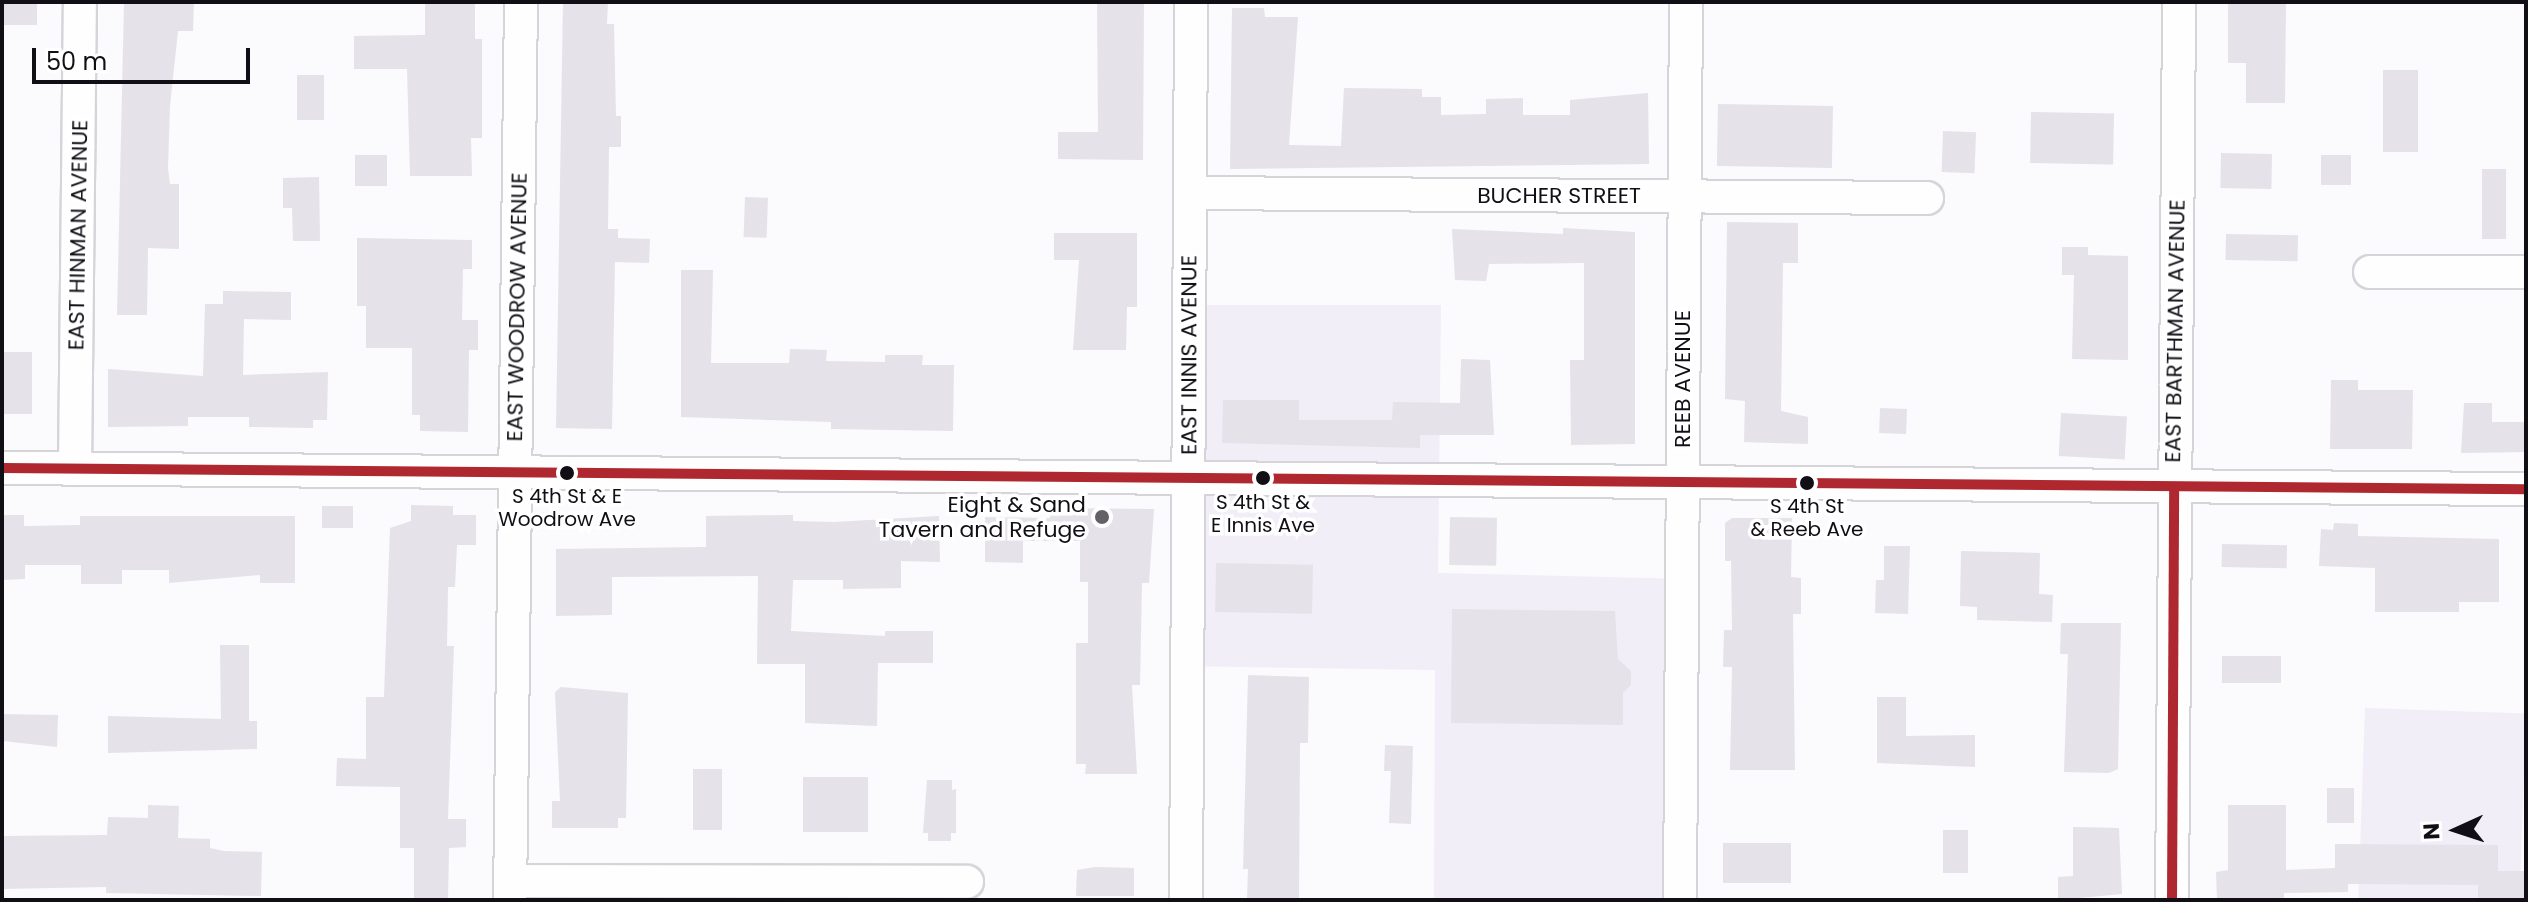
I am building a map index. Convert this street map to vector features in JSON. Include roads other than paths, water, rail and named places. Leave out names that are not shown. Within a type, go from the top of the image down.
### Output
[{"type":"street","name":"EAST HINMAN AVENUE","points":[[75,469],[80,2]]},
{"type":"street","name":"EAST WOODROW AVENUE","points":[[510,891],[521,2]]},
{"type":"street","name":"EAST INNIS AVENUE","points":[[1186,900],[1191,2]]},
{"type":"street","name":"REEB AVENUE","points":[[1680,900],[1686,2]]},
{"type":"street","name":"EAST BARTHMAN AVENUE","points":[[2172,900],[2179,2]]},
{"type":"street","name":"BUCHER STREET","points":[[1190,183],[1685,197],[1927,198]]},
{"type":"street","points":[[2370,272],[2526,272]]},
{"type":"street","points":[[2,468],[2526,489]]},
{"type":"street","points":[[510,891],[967,882]]},
{"type":"place","name":"S 4th St & E Woodrow Ave","points":[[567,473]]},
{"type":"place","name":"S 4th St & E Innis Ave","points":[[1263,478]]},
{"type":"place","name":"S 4th St & Reeb Ave","points":[[1807,483]]},
{"type":"place","name":"Eight & Sand Tavern and Refuge","points":[[1102,517]]}]
